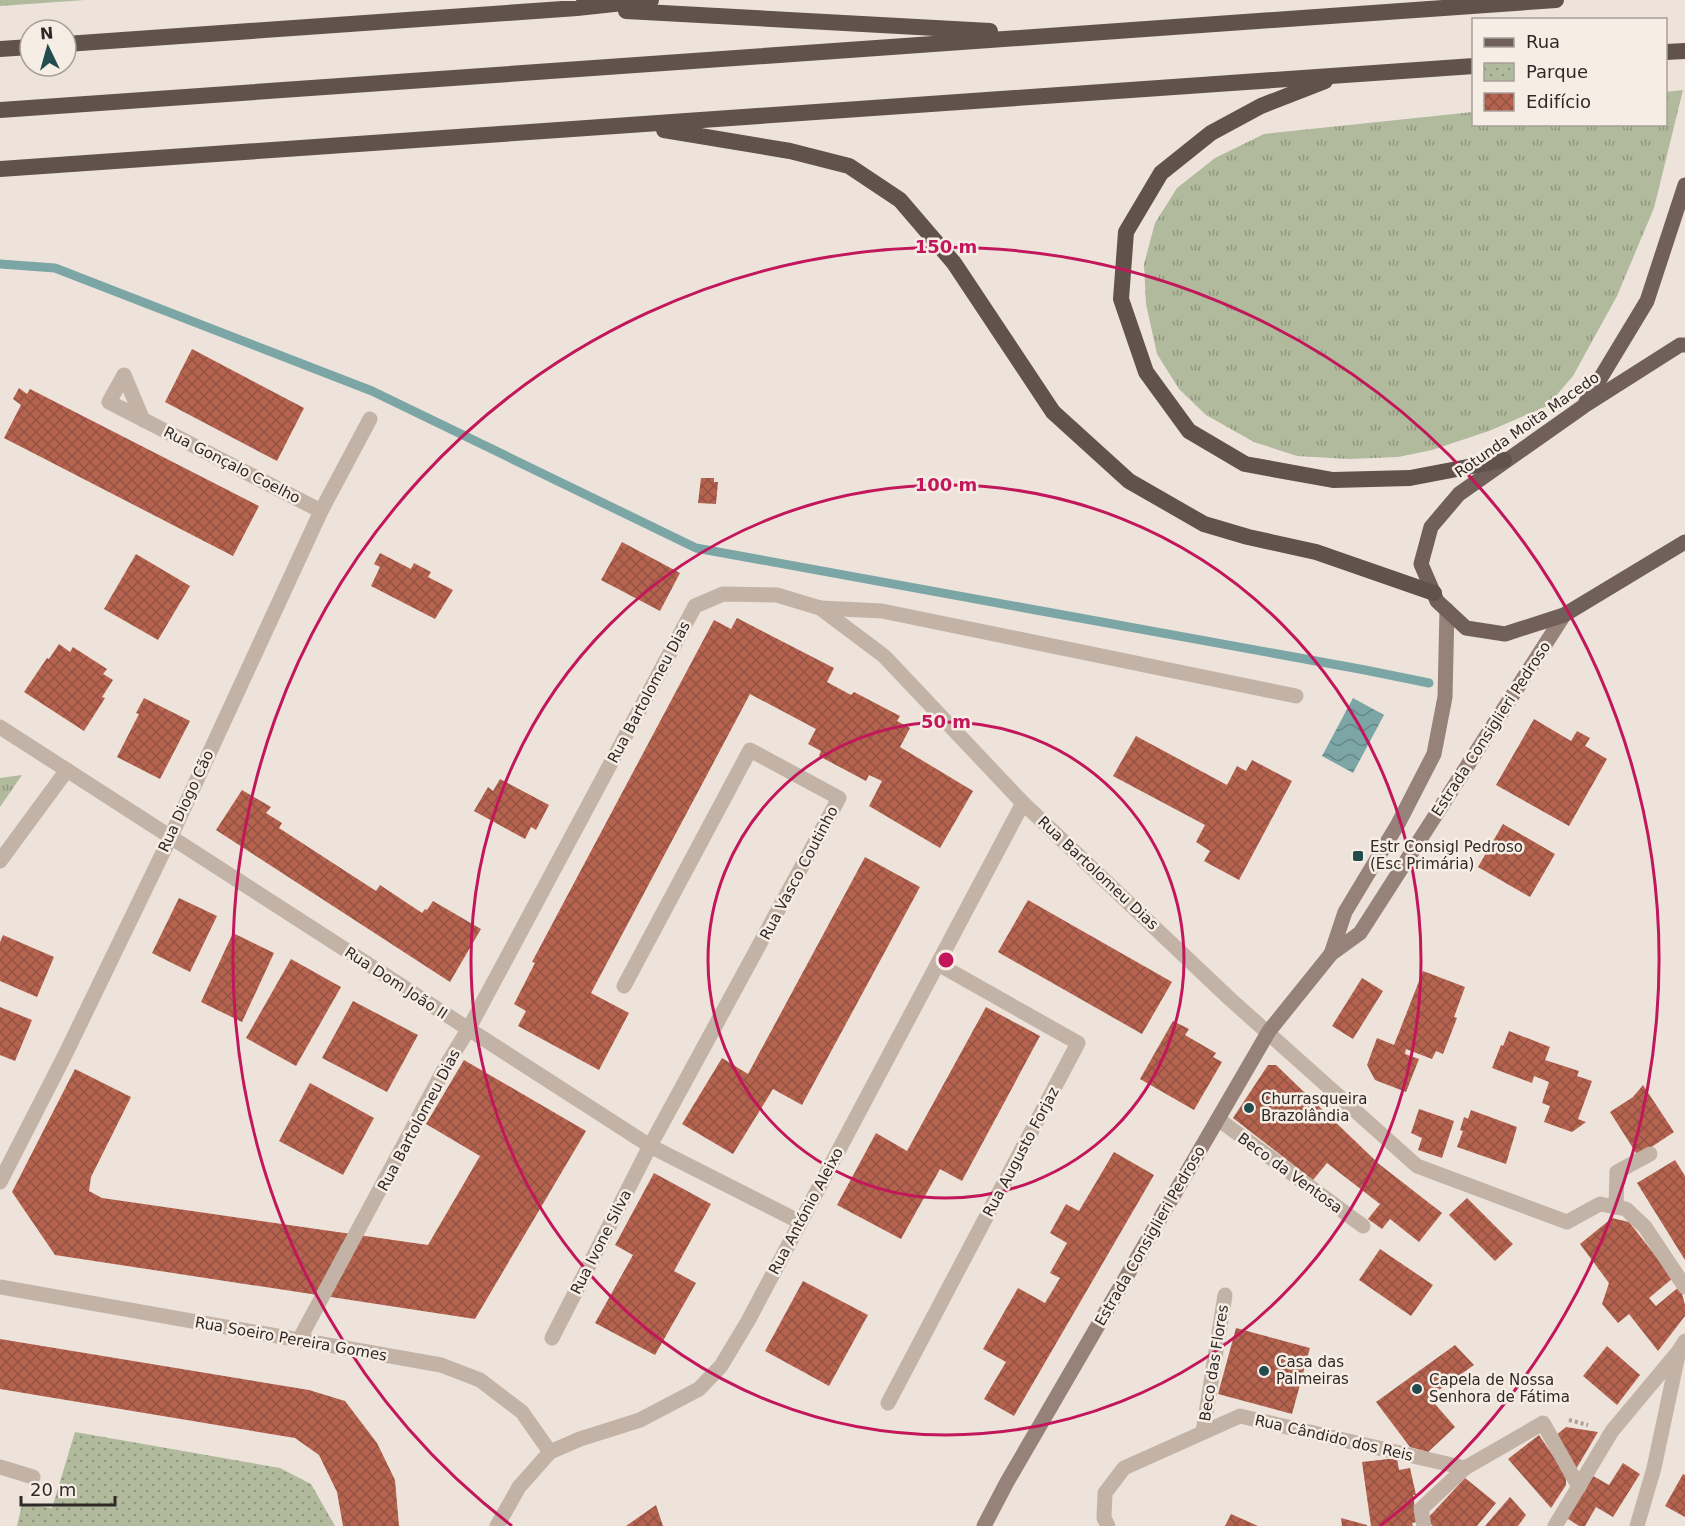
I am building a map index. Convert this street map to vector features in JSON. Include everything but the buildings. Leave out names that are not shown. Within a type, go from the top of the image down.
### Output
[{"type":"highway","points":[[78,43],[577,8],[651,0]]},
{"type":"highway","points":[[0,110],[1556,0]]},
{"type":"highway","points":[[577,8],[1061,35]]},
{"type":"highway","points":[[0,49],[18,48]]},
{"type":"highway","points":[[1667,52],[1685,51]]},
{"type":"highway","points":[[0,169],[1472,66]]},
{"type":"highway","points":[[1343,75],[1261,106],[1211,133],[1161,173],[1126,232],[1121,299],[1146,372],[1189,431],[1245,464],[1344,480],[1410,478],[1504,460]]},
{"type":"highway","points":[[637,125],[790,150],[849,166],[900,200],[954,263],[1053,412],[1129,481],[1204,524],[1248,537],[1316,552],[1434,593]]},
{"type":"main road","points":[[1584,406],[1647,300],[1685,185]]},
{"type":"main road","name":"Rotunda Moita Macedo","points":[[1685,345],[1680,345],[1584,406],[1504,460],[1459,494],[1431,527],[1421,564],[1437,601],[1466,628],[1505,634],[1564,615],[1685,542]]},
{"type":"main road","name":"Estrada Consiglieri Pedroso","points":[[1330,954],[1345,912],[1398,824],[1434,754],[1445,697],[1447,610]]},
{"type":"main road","name":"Estrada Consiglieri Pedroso","points":[[984,1526],[1007,1482],[1269,1031],[1330,954],[1360,933],[1564,615]]},
{"type":"street","name":"Rua Diogo Cão","points":[[0,1182],[171,836],[321,511],[370,419]]},
{"type":"street","name":"Rua Gonçalo Coelho","points":[[142,420],[321,511]]},
{"type":"street","name":"Rua Bartolomeu Dias","points":[[299,1340],[695,606],[723,594],[777,595],[820,608],[885,656],[1023,803],[1230,999],[1269,1031],[1417,1166],[1567,1222],[1600,1204],[1616,1207]]},
{"type":"street","points":[[820,608],[882,611],[1296,696]]},
{"type":"street","name":"Rua Dom João II","points":[[0,727],[650,1146],[800,1222]]},
{"type":"street","name":"Rua Vasco Coutinho","points":[[624,986],[750,750],[839,798],[650,1146]]},
{"type":"street","points":[[0,861],[68,770]]},
{"type":"street","name":"Rua António Aleixo","points":[[497,1526],[519,1488],[550,1452],[580,1439],[640,1420],[699,1389],[721,1366],[748,1321],[1023,803]]},
{"type":"street","name":"Rua Augusto Forjaz","points":[[888,1403],[1078,1043],[938,964]]},
{"type":"street","name":"Beco da Ventosa","points":[[1218,1119],[1363,1226]]},
{"type":"street","name":"Rua Ivone Silva","points":[[552,1338],[650,1146]]},
{"type":"street","points":[[1650,1154],[1617,1172],[1616,1207],[1626,1209],[1645,1227],[1685,1287]]},
{"type":"street","name":"Rua Soeiro Pereira Gomes","points":[[0,1287],[441,1365],[480,1380],[522,1412],[550,1452]]},
{"type":"street","name":"Beco das Flores","points":[[1203,1432],[1225,1295]]},
{"type":"street","points":[[1555,1526],[1612,1431],[1682,1347]]},
{"type":"street","points":[[1637,1526],[1654,1468],[1682,1347]]},
{"type":"street","name":"Rua Cândido dos Reis","points":[[1106,1522],[1105,1493],[1124,1468],[1240,1416],[1465,1468]]},
{"type":"street","points":[[1424,1526],[1421,1509],[1465,1468],[1543,1423],[1579,1487]]},
{"type":"street","points":[[0,1467],[33,1477]]},
{"type":"path","points":[[1543,1423],[1560,1418],[1612,1431]]},
{"type":"green space","points":[[0,0],[85,0],[0,6]]},
{"type":"green space","points":[[1683,90],[1654,208],[1617,296],[1573,376],[1547,406],[1489,431],[1432,450],[1398,457],[1349,459],[1297,456],[1254,442],[1206,415],[1179,389],[1157,354],[1146,304],[1144,264],[1155,223],[1177,188],[1215,158],[1264,134],[1472,112],[1472,126],[1667,126],[1667,92]]},
{"type":"green space","points":[[22,775],[0,807],[0,778]]},
{"type":"green space","points":[[75,1432],[280,1468],[311,1484],[335,1526],[17,1526],[22,1504],[52,1508]]},
{"type":"water","points":[[1353,698],[1384,715],[1353,773],[1322,756]]},
{"type":"waterway","points":[[0,264],[55,268],[372,391],[696,548],[1429,683]]},
{"type":"place","name":"Estr Consigl Pedroso (Esc Primária)","points":[[1358,856]]},
{"type":"place","name":"Churrasqueira Brazolândia","points":[[1249,1108]]},
{"type":"place","name":"Casa das Palmeiras","points":[[1264,1371]]},
{"type":"place","name":"Capela de Nossa Senhora de Fátima","points":[[1417,1389]]}]
